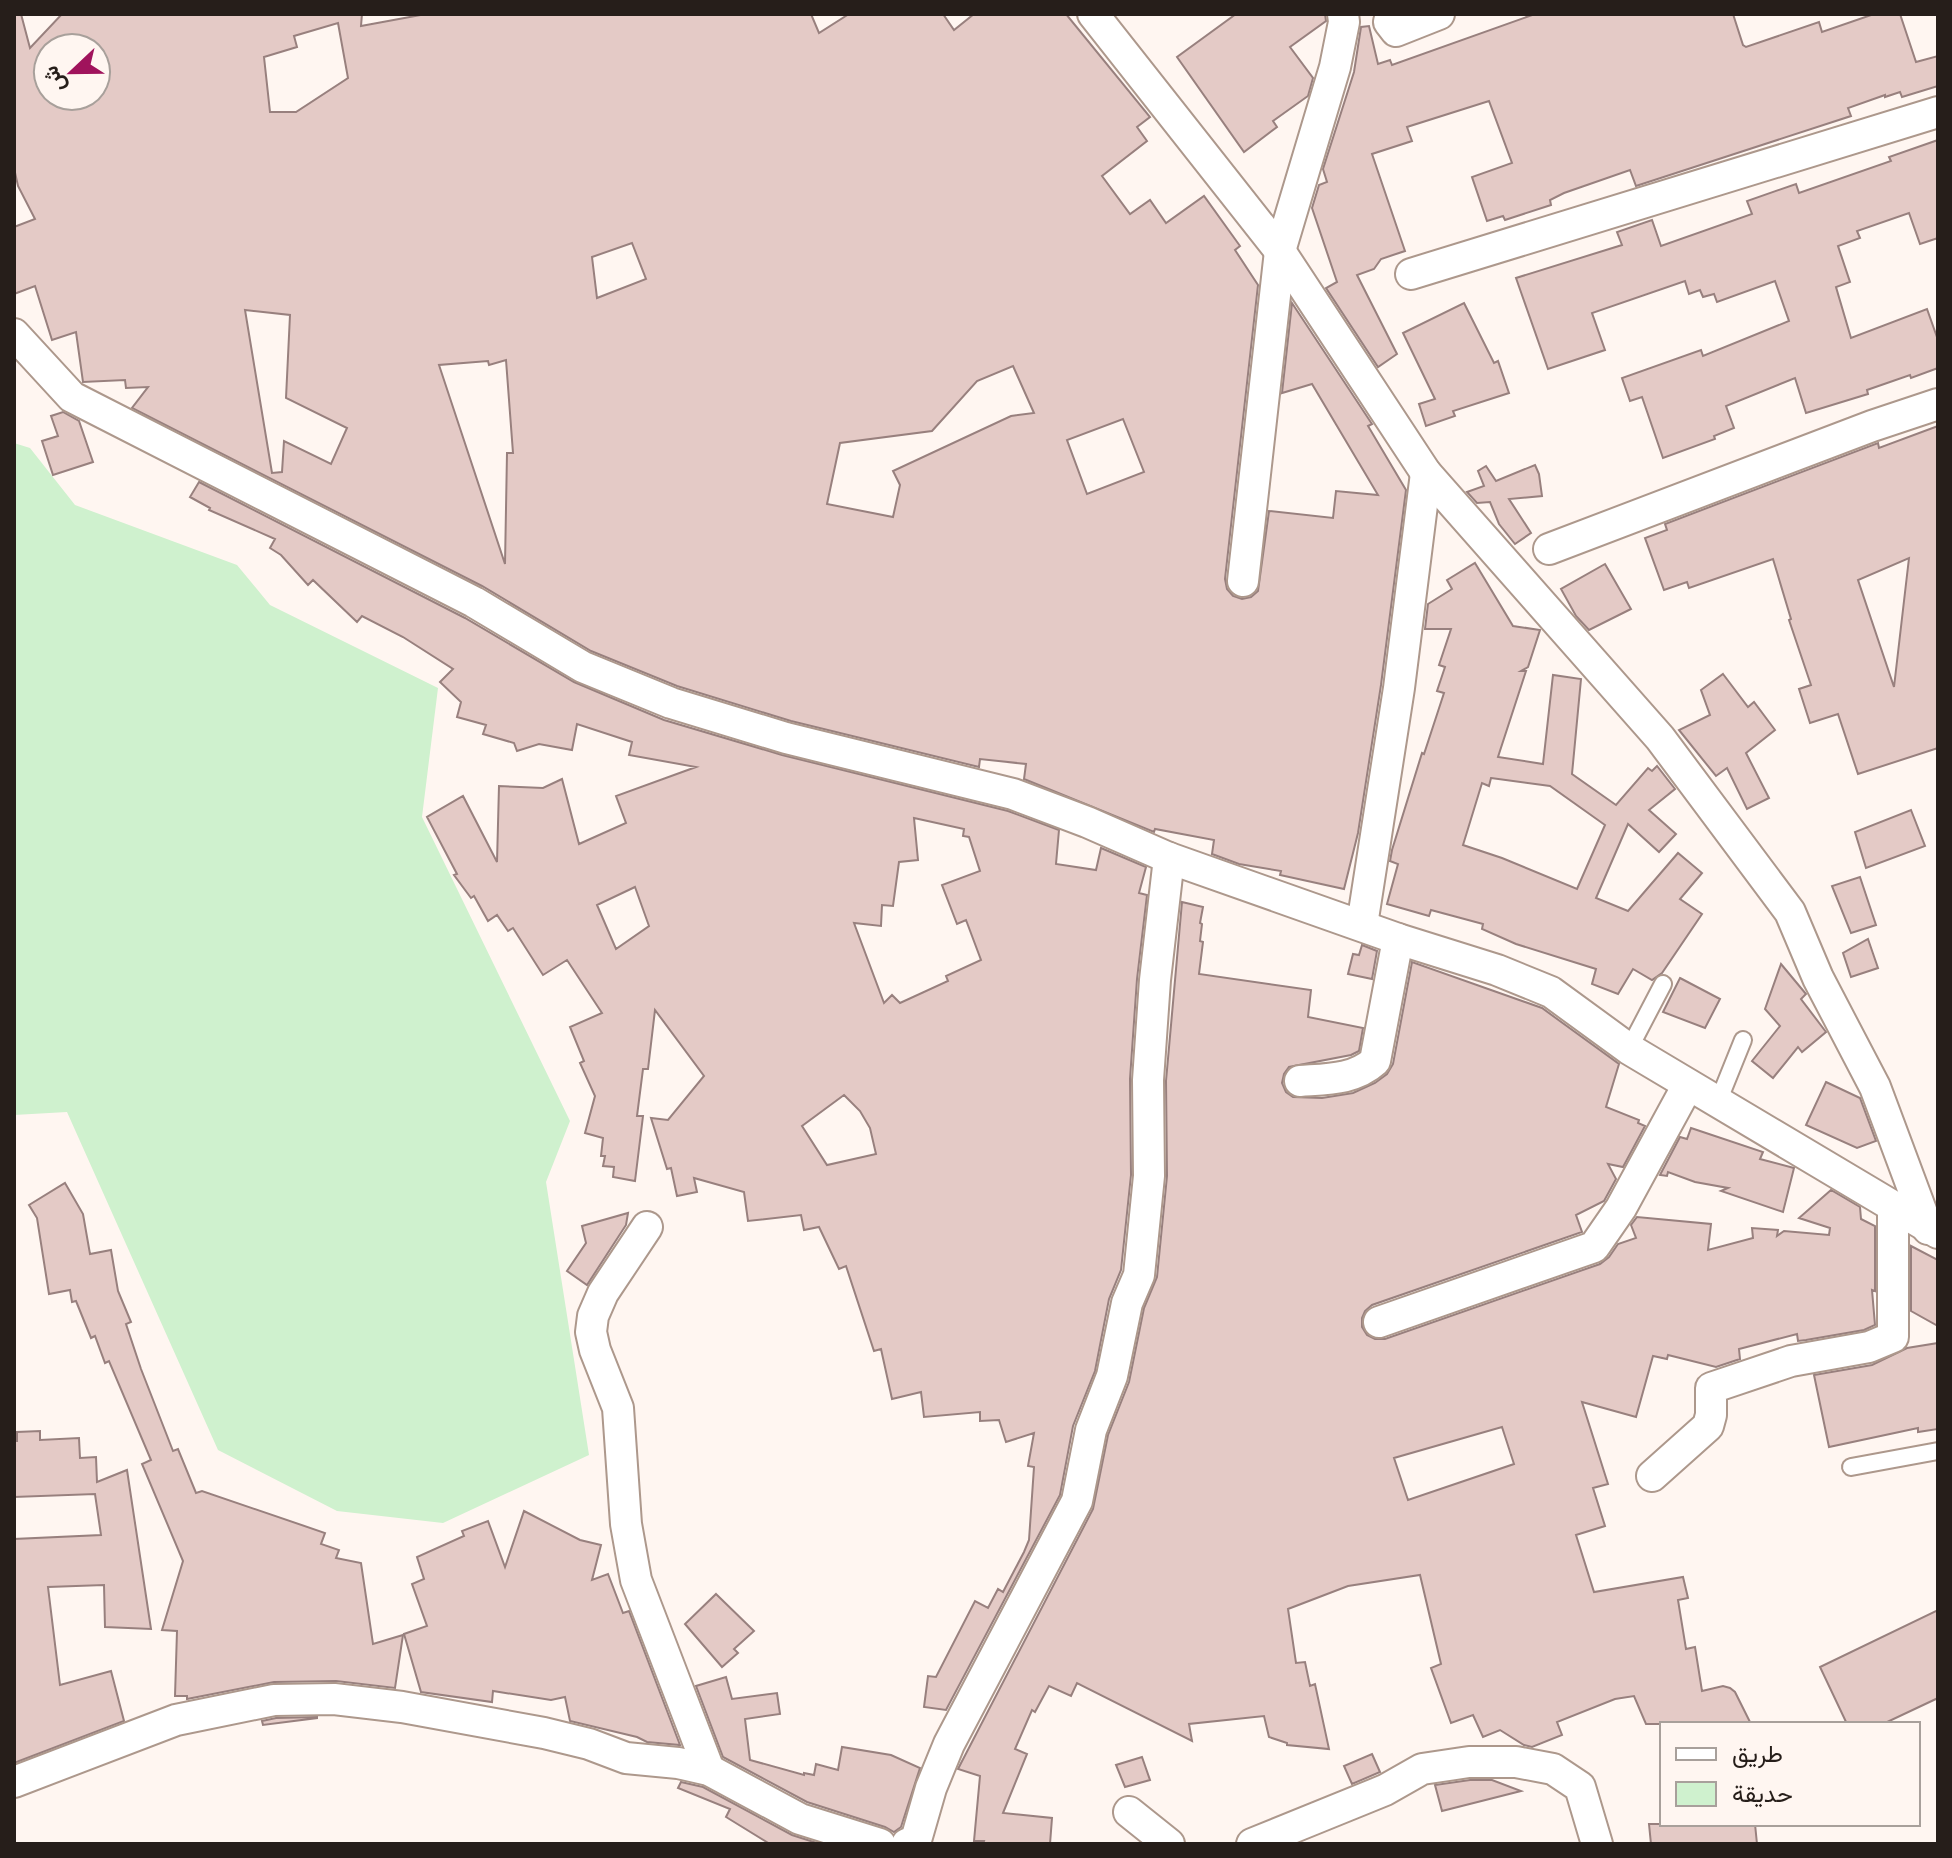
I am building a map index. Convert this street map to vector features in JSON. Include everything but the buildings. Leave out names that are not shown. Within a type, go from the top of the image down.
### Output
[{"type":"street","points":[[1093,14],[1179,127],[1280,251],[1426,473],[1660,738],[1790,912],[1818,978],[1875,1087],[1933,1231]]},
{"type":"street","points":[[1243,581],[1280,251],[1335,67],[1343,14]]},
{"type":"street","points":[[1391,14],[1389,22],[1396,31],[1439,14]]},
{"type":"street","points":[[1411,274],[1938,112]]},
{"type":"street","points":[[14,334],[72,397],[474,602],[583,667],[671,703],[786,738],[1013,794],[1169,858],[1398,939],[1497,970],[1551,992],[1629,1049],[1933,1231]]},
{"type":"street","points":[[1549,549],[1858,431],[1938,404]]},
{"type":"street","points":[[1362,925],[1399,688],[1426,473]]},
{"type":"street","points":[[907,1844],[916,1840],[931,1788],[949,1744],[1077,1501],[1091,1430],[1112,1376],[1127,1303],[1139,1275],[1149,1176],[1148,1080],[1155,980],[1169,858]]},
{"type":"street","points":[[1300,1081],[1349,1076],[1366,1069],[1375,1061],[1398,939]]},
{"type":"street","points":[[1379,1322],[1594,1247],[1621,1208],[1688,1085]]},
{"type":"street","points":[[1652,1476],[1708,1426],[1711,1388],[1791,1361],[1869,1347],[1893,1337],[1893,1208]]},
{"type":"street","points":[[647,1227],[603,1293],[593,1316],[591,1332],[618,1408],[626,1524],[636,1580],[709,1770]]},
{"type":"street","points":[[14,1782],[176,1720],[274,1700],[309,1698],[402,1707],[531,1730],[589,1744],[626,1758],[678,1763],[709,1770],[800,1819],[880,1844]]},
{"type":"street","points":[[1252,1844],[1385,1790],[1422,1769],[1469,1762],[1516,1762],[1553,1769],[1580,1787],[1597,1844]]},
{"type":"street","points":[[1129,1812],[1169,1844]]},
{"type":"lane","points":[[1629,1049],[1663,984]]},
{"type":"lane","points":[[1718,1102],[1743,1040]]},
{"type":"lane","points":[[1851,1467],[1938,1451]]},
{"type":"green space","points":[[14,443],[30,448],[75,505],[237,565],[270,605],[438,688],[422,817],[570,1121],[546,1182],[589,1455],[443,1523],[337,1511],[218,1450],[67,1112],[14,1115]]}]
